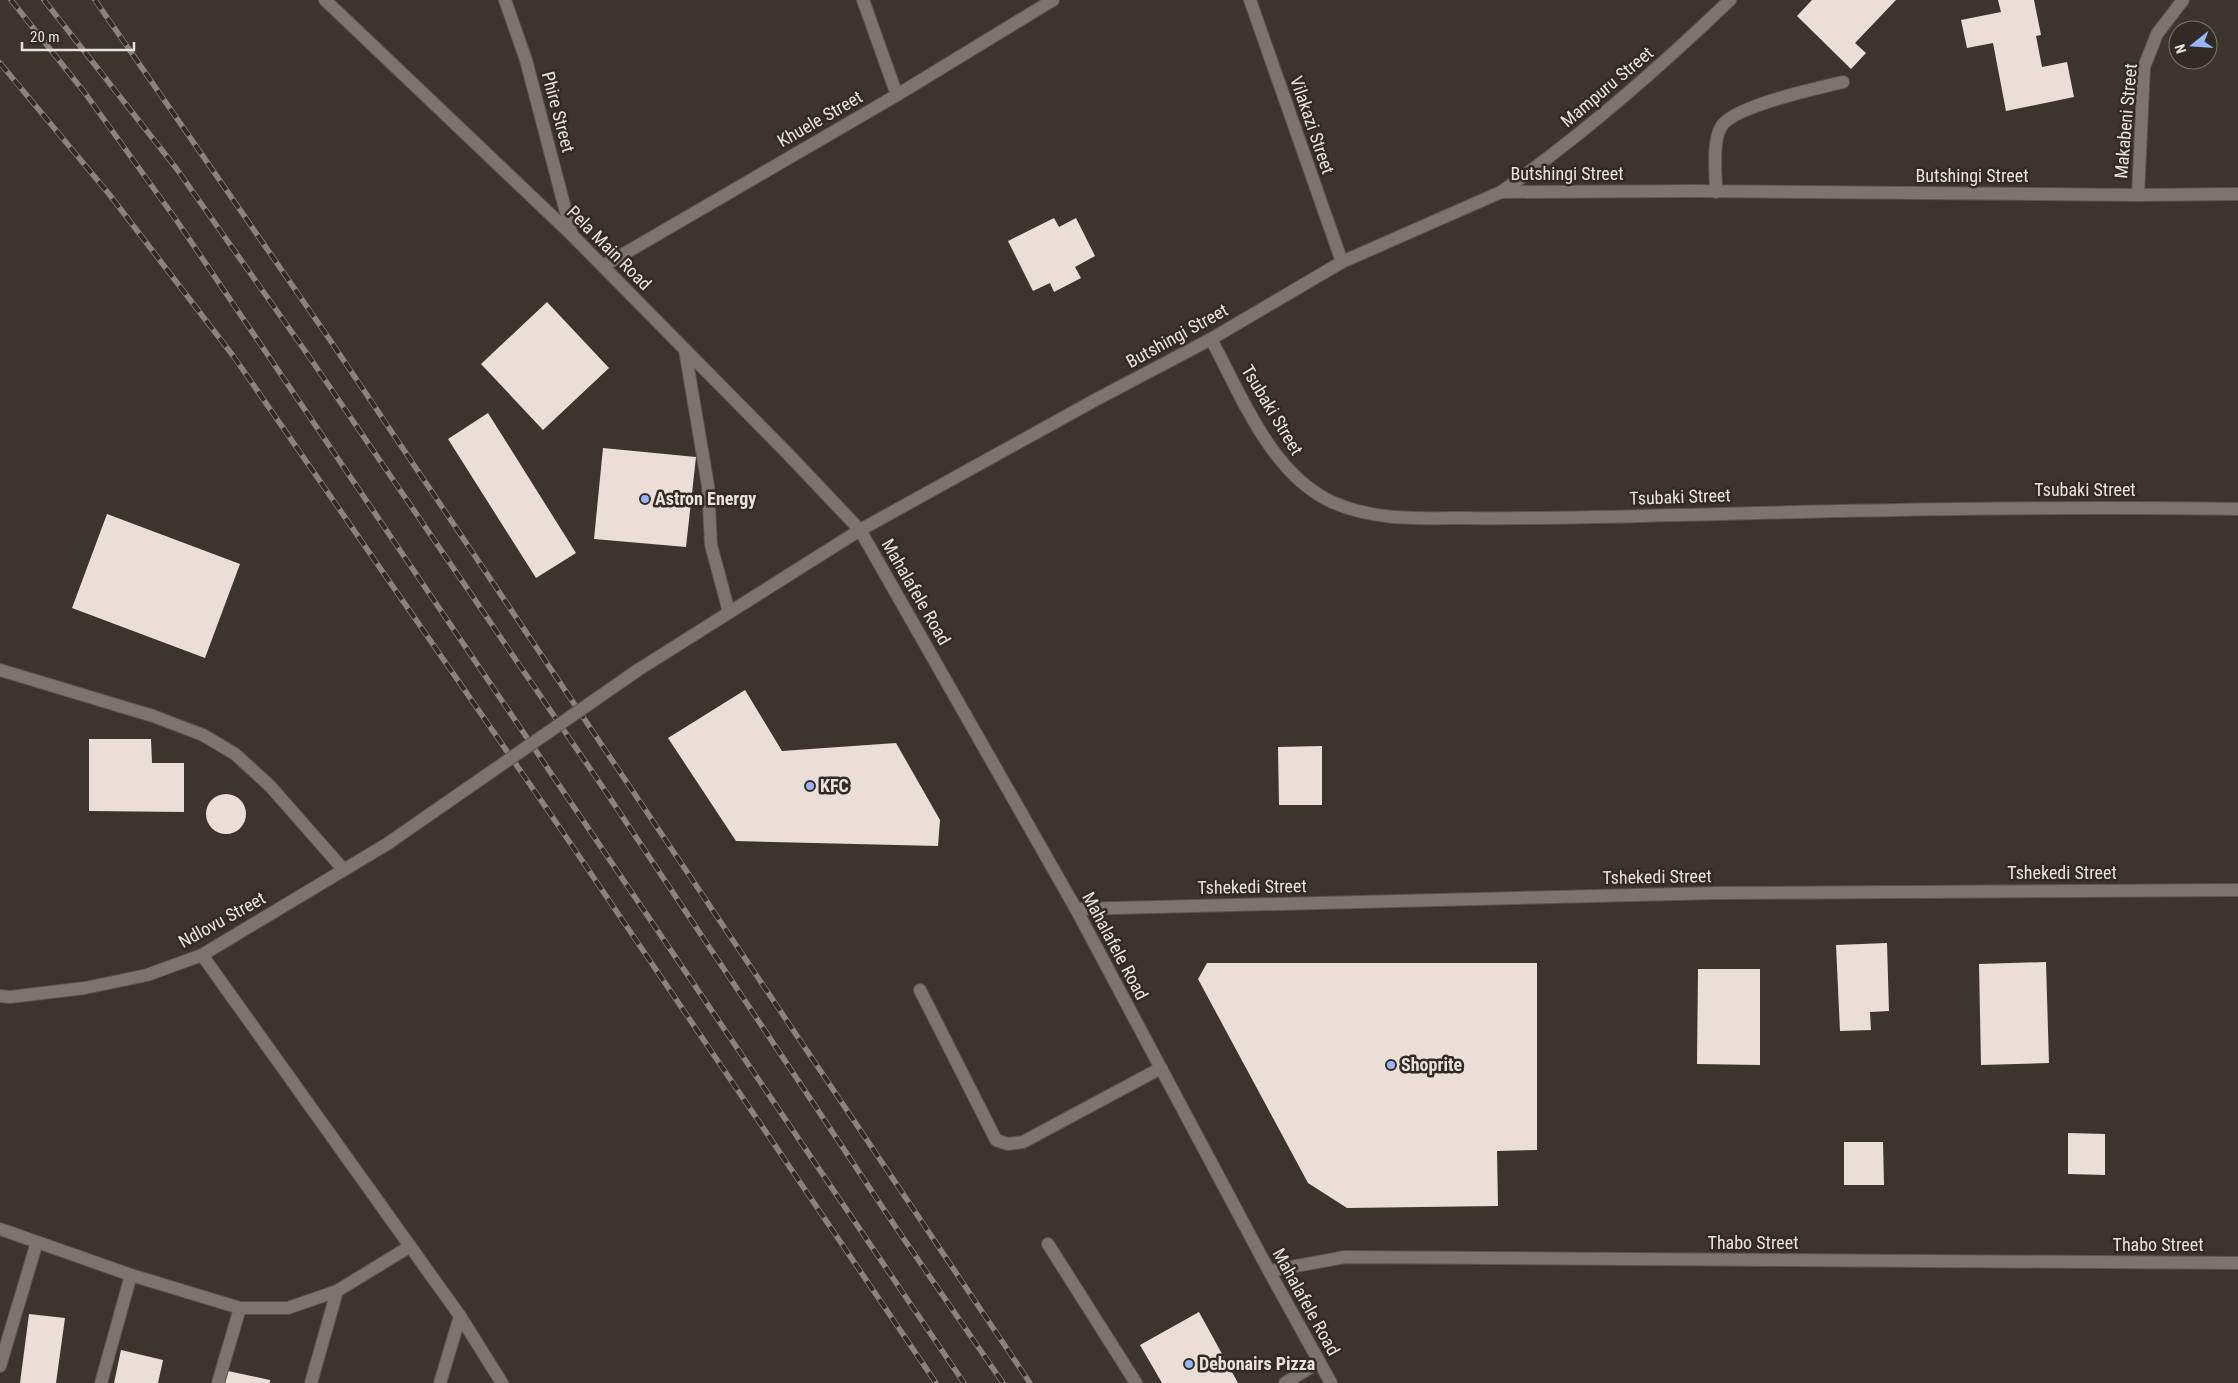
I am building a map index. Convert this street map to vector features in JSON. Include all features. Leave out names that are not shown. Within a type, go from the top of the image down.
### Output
[{"type":"street","name":"Pela Main Road","points":[[325,0],[572,235],[790,454],[860,530]]},
{"type":"street","name":"Phire Street","points":[[505,0],[526,60],[572,235]]},
{"type":"street","points":[[863,0],[897,95]]},
{"type":"street","name":"Khuele Street","points":[[603,266],[897,95],[1053,0]]},
{"type":"street","name":"Vilakazi Street","points":[[1250,0],[1342,262]]},
{"type":"street","name":"Mampuru Street","points":[[1501,192],[1539,166],[1652,72],[1730,0]]},
{"type":"street","name":"Makabeni Street","points":[[2138,195],[2144,67],[2157,34],[2183,0]]},
{"type":"street","points":[[1716,192],[1716,146],[1721,126],[1735,114],[1798,93],[1843,82]]},
{"type":"street","name":"Butshingi Street","points":[[638,670],[860,530],[1097,399],[1211,339],[1342,262],[1501,192],[2238,194]]},
{"type":"street","name":"Tsubaki Street","points":[[1211,339],[1259,429],[1281,462],[1303,485],[1332,502],[1372,515],[1492,518],[1887,509],[2144,507],[2238,509]]},
{"type":"street","points":[[686,350],[708,486],[711,544],[728,612]]},
{"type":"street","name":"Mahalafele Road","points":[[860,530],[1076,909],[1269,1271],[1331,1383]]},
{"type":"street","points":[[0,670],[153,716],[203,735],[235,754],[270,786],[344,868]]},
{"type":"street","name":"Ndlovu Street","points":[[0,996],[10,997],[85,988],[147,975],[202,955],[344,868],[387,844],[638,670]]},
{"type":"street","name":"Tshekedi Street","points":[[1076,909],[1717,892],[2238,890]]},
{"type":"street","points":[[202,955],[460,1316],[502,1383]]},
{"type":"street","points":[[920,990],[996,1140],[1008,1144],[1023,1142],[1161,1068]]},
{"type":"street","points":[[0,1229],[131,1275],[240,1308],[288,1308],[337,1291],[409,1246]]},
{"type":"street","points":[[0,1366],[37,1242]]},
{"type":"street","points":[[1048,1244],[1136,1383]]},
{"type":"street","name":"Thabo Street","points":[[1269,1271],[1345,1257],[2238,1263]]},
{"type":"street","points":[[101,1383],[131,1275]]},
{"type":"street","points":[[310,1383],[337,1291]]},
{"type":"street","points":[[218,1383],[240,1308]]},
{"type":"street","points":[[440,1383],[460,1316]]},
{"type":"street","points":[[1284,1383],[1319,1362]]},
{"type":"building","points":[[1812,0],[1896,0],[1855,43],[1866,53],[1851,69],[1797,16]]},
{"type":"building","points":[[1998,0],[2034,0],[2041,35],[2036,36],[2042,67],[2067,62],[2074,97],[2006,111],[1993,43],[1967,48],[1961,20],[2001,12]]},
{"type":"building","points":[[1054,218],[1059,227],[1076,218],[1095,256],[1075,267],[1081,278],[1054,292],[1050,283],[1033,291],[1008,241]]},
{"type":"building","points":[[547,302],[609,368],[543,430],[481,364]]},
{"type":"building","points":[[488,413],[576,553],[536,578],[448,439]]},
{"type":"building","points":[[603,448],[696,457],[686,547],[594,539]]},
{"type":"building","points":[[107,514],[240,564],[205,658],[72,608]]},
{"type":"building","name":"KFC","points":[[745,690],[782,751],[896,743],[940,820],[938,846],[736,841],[668,738]]},
{"type":"building","points":[[89,739],[151,739],[152,763],[184,763],[184,812],[89,811]]},
{"type":"building","points":[[1322,746],[1322,805],[1279,805],[1278,747]]},
{"type":"building","points":[[226,794],[240,800],[246,814],[240,828],[226,834],[212,828],[206,814],[212,800]]},
{"type":"building","points":[[1887,943],[1889,1011],[1870,1012],[1871,1030],[1840,1031],[1836,945]]},
{"type":"building","points":[[2046,962],[2049,1063],[1981,1065],[1979,964]]},
{"type":"building","name":"Shoprite","points":[[1207,963],[1537,963],[1537,1150],[1497,1151],[1498,1206],[1347,1208],[1308,1183],[1198,979]]},
{"type":"building","points":[[1698,969],[1760,969],[1760,1065],[1697,1064]]},
{"type":"building","points":[[2068,1133],[2105,1134],[2105,1175],[2068,1174]]},
{"type":"building","points":[[1844,1142],[1883,1142],[1884,1185],[1844,1185]]},
{"type":"building","name":"Debonairs Pizza","points":[[1199,1312],[1238,1383],[1162,1383],[1140,1345]]},
{"type":"building","points":[[29,1314],[65,1318],[56,1383],[20,1383]]},
{"type":"building","points":[[121,1350],[163,1360],[158,1383],[114,1383]]},
{"type":"building","points":[[228,1371],[270,1380],[270,1383],[225,1383]]},
{"type":"railway","points":[[11,0],[85,93],[177,221],[964,1383]]},
{"type":"railway","points":[[44,0],[176,168],[308,355],[606,792],[897,1229],[1003,1383]]},
{"type":"railway","points":[[95,0],[330,340],[1030,1383]]},
{"type":"railway","points":[[0,63],[109,194],[234,357],[558,825],[936,1383]]},
{"type":"place","name":"Astron Energy","points":[[645,499]]},
{"type":"place","name":"KFC","points":[[810,786]]},
{"type":"place","name":"Shoprite","points":[[1391,1065]]},
{"type":"place","name":"Debonairs Pizza","points":[[1189,1364]]}]
